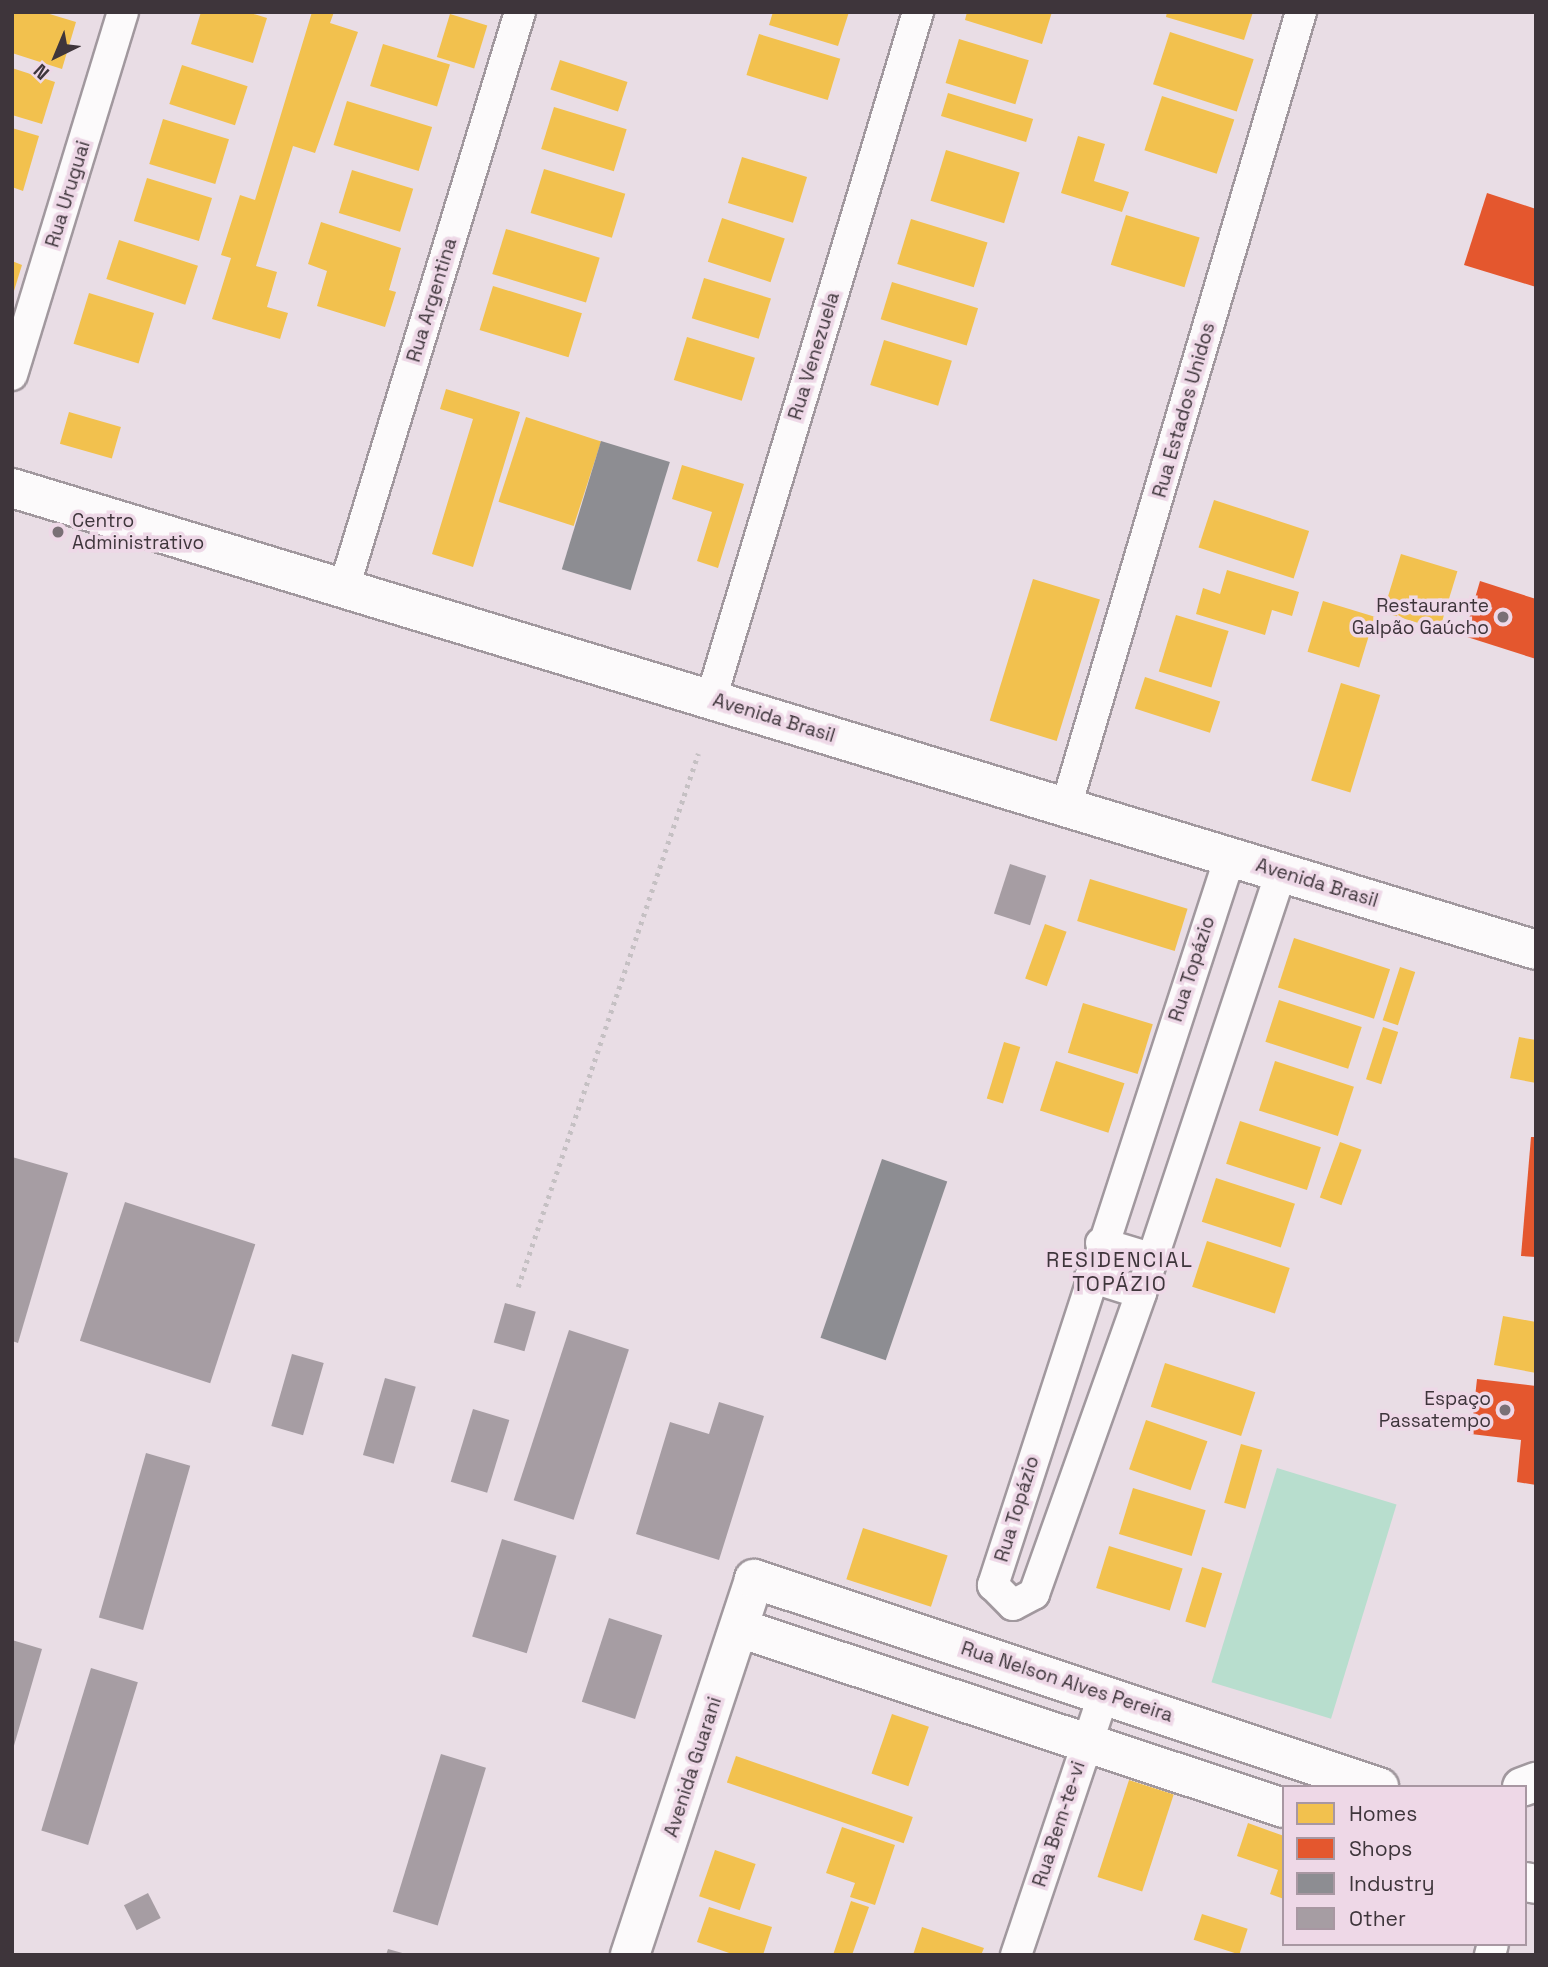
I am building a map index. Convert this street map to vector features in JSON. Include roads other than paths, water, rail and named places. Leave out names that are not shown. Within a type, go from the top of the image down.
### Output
[{"type":"street","name":"Rua Uruguai","points":[[12,375],[123,12]]},
{"type":"street","name":"Rua Argentina","points":[[344,588],[520,12]]},
{"type":"street","name":"Rua Venezuela","points":[[711,699],[918,12]]},
{"type":"street","name":"Rua Estados Unidos","points":[[1066,807],[1301,12]]},
{"type":"street","name":"Avenida Brasil","points":[[12,488],[1536,950]]},
{"type":"street","name":"Rua Topázio","points":[[1230,857],[1101,1243],[993,1584],[1013,1605],[1034,1594],[1142,1293],[1150,1258],[1281,873]]},
{"type":"street","points":[[1101,1243],[1150,1258]]},
{"type":"street","points":[[1090,1277],[1142,1293]]},
{"type":"street","name":"Avenida Guarani","points":[[630,1955],[754,1579]]},
{"type":"street","name":"Rua Nelson Alves Pereira","points":[[754,1579],[1104,1693],[1372,1785]]},
{"type":"street","points":[[739,1628],[1282,1807]]},
{"type":"street","name":"Rua Bem-te-vi","points":[[1016,1955],[1104,1693]]},
{"type":"place","name":"Centro Administrativo","points":[[58,532]]},
{"type":"place","name":"Restaurante Galpão Gaúcho","points":[[1503,617]]},
{"type":"place","name":"Espaço Passatempo","points":[[1505,1410]]},
{"type":"district","name":"RESIDENCIAL TOPÁZIO","points":[[1120,1272]]}]
